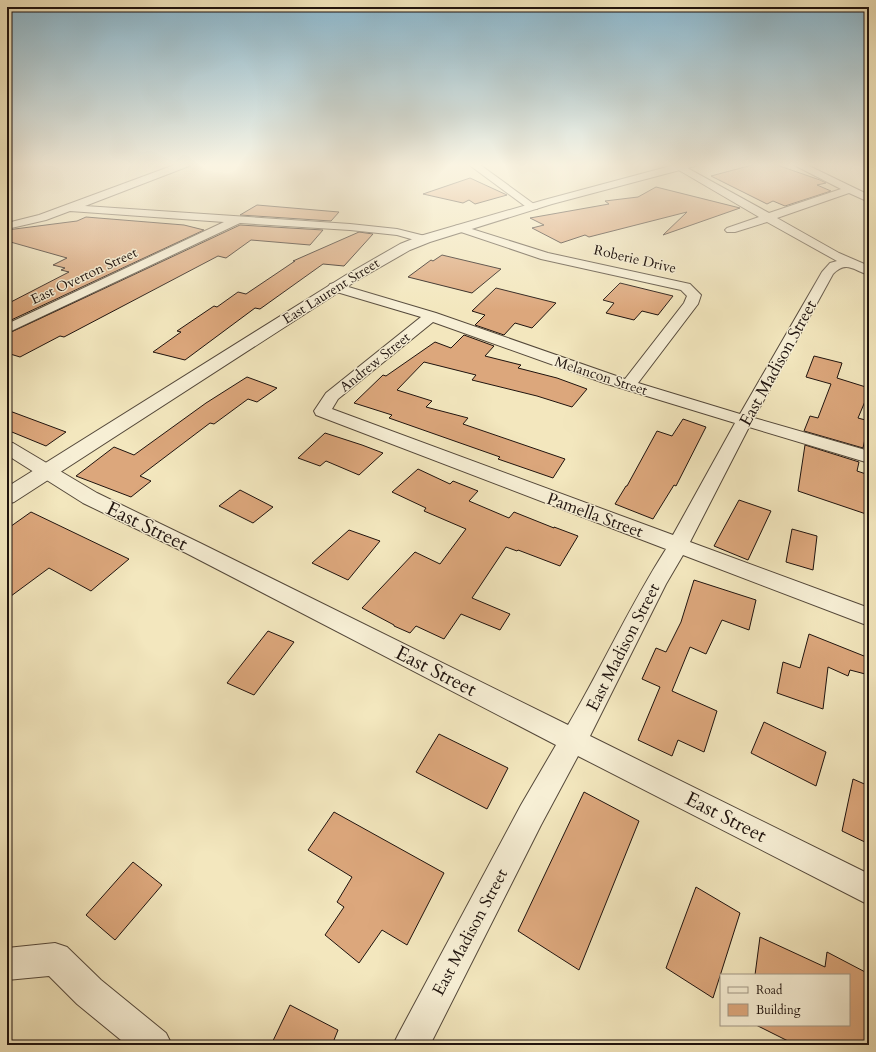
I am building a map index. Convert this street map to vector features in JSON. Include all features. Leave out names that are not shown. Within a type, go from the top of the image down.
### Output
[{"type":"street","points":[[7,226],[56,213]]},
{"type":"street","points":[[149,213],[318,224],[397,232],[424,239]]},
{"type":"street","name":"East Laurent Street","points":[[7,497],[336,287],[405,247],[424,239],[512,213]]},
{"type":"street","points":[[762,213],[859,266]]},
{"type":"street","points":[[731,230],[780,213]]},
{"type":"street","name":"East Overton Street","points":[[7,329],[239,219]]},
{"type":"street","name":"Roberie Drive","points":[[459,228],[545,256],[685,287],[694,295],[691,304],[629,385]]},
{"type":"street","name":"East Madison Street","points":[[411,1045],[527,822],[597,698],[656,582],[678,546],[734,439],[828,272],[834,266],[859,266]]},
{"type":"street","name":"Melancon Street","points":[[336,287],[431,316],[574,368],[869,457]]},
{"type":"street","name":"Andrew Street","points":[[322,411],[332,396],[431,316]]},
{"type":"street","name":"Pamella Street","points":[[322,411],[869,617]]},
{"type":"street","name":"East Street","points":[[7,447],[90,498],[200,551],[869,890]]},
{"type":"street","points":[[7,964],[55,959],[89,992],[154,1045]]},
{"type":"building","points":[[243,213],[338,213],[331,221],[240,215]]},
{"type":"building","points":[[558,213],[683,213],[589,237],[585,235],[561,243],[532,228],[544,225],[530,218]]},
{"type":"building","points":[[686,213],[725,213],[663,235]]},
{"type":"building","points":[[86,217],[184,225],[204,230],[7,322],[7,304],[69,272],[61,270],[65,268],[53,265],[67,258],[7,241],[7,230],[77,221]]},
{"type":"building","points":[[240,225],[323,230],[310,245],[251,240],[226,258],[218,256],[64,337],[60,336],[20,357],[7,353],[7,334]]},
{"type":"building","points":[[359,232],[373,234],[344,266],[323,264],[260,309],[255,308],[185,360],[153,352],[181,332],[177,331],[214,306],[217,307],[238,292],[246,294],[295,261],[293,261]]},
{"type":"building","points":[[442,255],[501,269],[472,293],[408,277],[431,260],[433,261]]},
{"type":"building","points":[[620,283],[673,296],[658,315],[642,311],[634,320],[606,313],[614,303],[603,300]]},
{"type":"building","points":[[496,288],[556,303],[532,328],[515,323],[504,335],[475,325],[485,315],[472,311]]},
{"type":"building","points":[[464,335],[494,346],[485,356],[521,365],[518,368],[557,378],[587,389],[572,407],[537,396],[472,380],[476,375],[424,362],[397,390],[432,401],[426,407],[468,418],[463,424],[565,459],[553,478],[498,459],[500,457],[389,418],[392,415],[354,403],[383,375],[386,376],[435,342],[451,348]]},
{"type":"building","points":[[814,356],[842,363],[837,378],[869,388],[869,392],[858,418],[869,421],[863,448],[804,431],[810,416],[818,418],[831,384],[806,377]]},
{"type":"building","points":[[247,377],[277,388],[257,402],[248,399],[214,424],[210,423],[140,476],[151,481],[131,497],[76,476],[114,447],[134,455],[206,403]]},
{"type":"building","points":[[7,410],[66,432],[46,446],[7,430]]},
{"type":"building","points":[[683,419],[706,427],[676,486],[674,485],[653,519],[615,504],[627,486],[657,431],[672,436]]},
{"type":"building","points":[[325,433],[383,453],[359,475],[326,461],[320,466],[298,458]]},
{"type":"building","points":[[805,445],[859,462],[857,471],[869,475],[869,515],[798,491]]},
{"type":"building","points":[[418,469],[450,484],[453,481],[478,491],[469,501],[509,518],[514,512],[578,536],[560,566],[506,547],[472,598],[510,614],[500,630],[461,614],[444,639],[416,626],[410,633],[362,608],[415,552],[440,564],[466,529],[424,511],[426,508],[392,492]]},
{"type":"building","points":[[240,490],[273,507],[253,523],[219,506]]},
{"type":"building","points":[[739,500],[771,511],[748,560],[714,546]]},
{"type":"building","points":[[31,512],[129,559],[91,591],[49,568],[7,599],[7,529]]},
{"type":"building","points":[[792,529],[817,536],[813,570],[786,562]]},
{"type":"building","points":[[349,530],[380,541],[348,580],[312,563]]},
{"type":"building","points":[[694,580],[756,600],[749,630],[722,620],[706,654],[690,647],[672,691],[717,711],[704,752],[678,740],[672,756],[638,740],[660,687],[642,679],[656,648],[666,652],[681,622]]},
{"type":"building","points":[[268,631],[294,642],[254,695],[227,683]]},
{"type":"building","points":[[809,634],[869,658],[869,675],[850,670],[848,676],[828,667],[823,709],[777,693],[783,662],[800,668]]},
{"type":"building","points":[[764,722],[826,752],[816,786],[751,753]]},
{"type":"building","points":[[439,734],[508,768],[487,809],[416,772]]},
{"type":"building","points":[[853,779],[869,786],[869,844],[842,831]]},
{"type":"building","points":[[584,792],[639,821],[579,970],[518,931]]},
{"type":"building","points":[[334,812],[444,873],[407,945],[382,930],[359,963],[325,935],[344,907],[337,902],[352,877],[308,850]]},
{"type":"building","points":[[133,862],[162,885],[115,940],[86,915]]},
{"type":"building","points":[[696,887],[740,913],[713,998],[666,968]]},
{"type":"building","points":[[760,937],[825,967],[827,952],[869,974],[869,1045],[796,1045],[758,1026],[850,1026],[850,974],[755,974]]},
{"type":"building","points":[[290,1005],[338,1030],[332,1045],[271,1045]]}]
